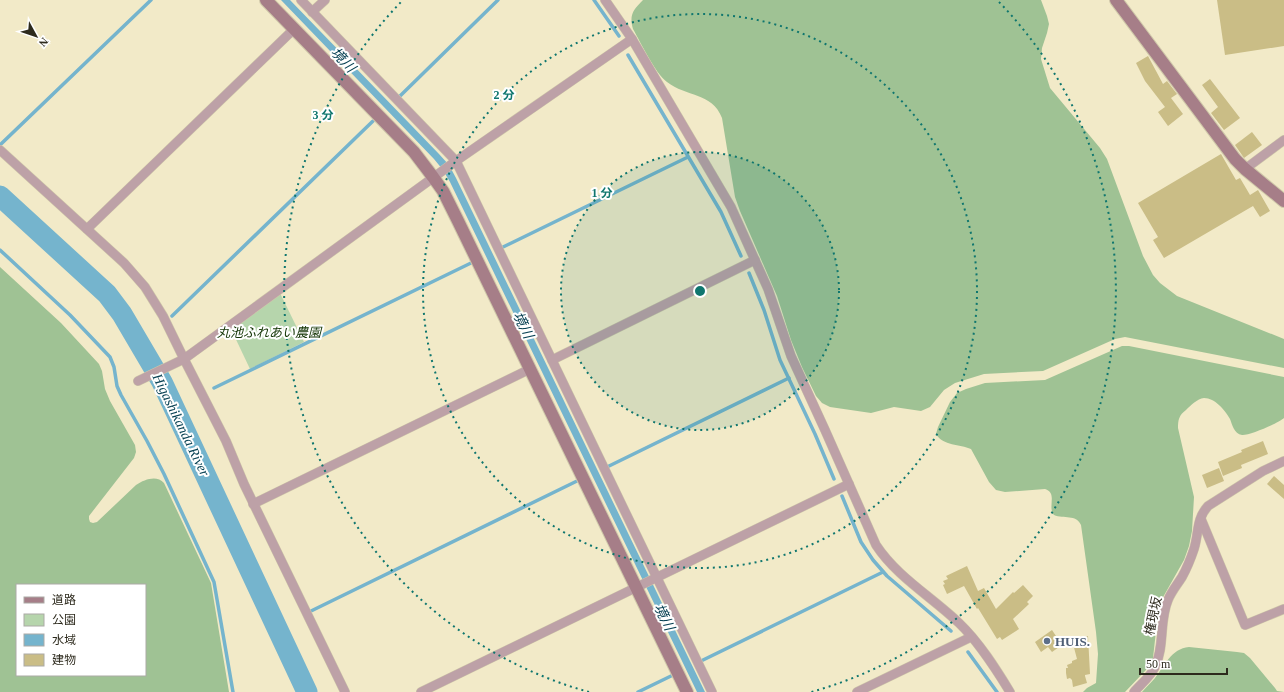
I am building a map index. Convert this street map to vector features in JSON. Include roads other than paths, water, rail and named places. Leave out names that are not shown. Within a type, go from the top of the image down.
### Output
[{"type":"street","points":[[266,0],[437,174],[530,369],[639,586],[686,692]]},
{"type":"street","points":[[301,0],[454,162],[552,360],[655,578],[712,692]]},
{"type":"street","points":[[312,12],[325,0]]},
{"type":"street","points":[[605,0],[632,39],[731,207],[772,298],[791,356],[849,484],[871,537],[882,554],[895,568],[959,623],[994,666],[1010,692]]},
{"type":"street","points":[[1116,0],[1235,159],[1284,201]]},
{"type":"street","points":[[87,229],[294,29]]},
{"type":"street","points":[[138,380],[180,361],[437,174],[632,39]]},
{"type":"street","points":[[1245,169],[1284,140]]},
{"type":"street","points":[[0,150],[132,271],[145,287],[163,316],[180,361],[226,441],[253,504],[344,692]]},
{"type":"street","points":[[552,360],[755,260]]},
{"type":"street","points":[[253,504],[530,369]]},
{"type":"street","points":[[1284,461],[1263,472],[1208,506],[1200,518],[1245,625],[1284,609]]},
{"type":"street","points":[[421,692],[849,484]]},
{"type":"street","name":"権現坂","points":[[1134,692],[1155,668],[1158,659],[1167,601],[1189,562],[1196,540],[1200,518]]},
{"type":"street","points":[[857,692],[971,637]]},
{"type":"water","name":"境川","points":[[281,0],[290,0],[449,165],[705,692],[697,692],[443,170]]},
{"type":"waterway","points":[[0,145],[151,0]]},
{"type":"waterway","points":[[399,97],[498,0]]},
{"type":"waterway","points":[[594,0],[619,36]]},
{"type":"waterway","points":[[628,55],[721,212],[741,256]]},
{"type":"waterway","points":[[172,316],[373,121]]},
{"type":"waterway","points":[[501,248],[688,157]]},
{"type":"waterway","name":"Higashikanda River","points":[[0,196],[107,294],[122,314],[162,382],[307,692]]},
{"type":"waterway","points":[[0,250],[70,315],[110,357],[114,367],[117,386],[121,395],[164,474],[214,582],[233,692]]},
{"type":"waterway","points":[[214,388],[471,263]]},
{"type":"waterway","points":[[749,273],[764,310],[780,360],[815,434],[834,479]]},
{"type":"waterway","points":[[607,467],[789,378]]},
{"type":"waterway","points":[[309,612],[577,481]]},
{"type":"waterway","points":[[842,496],[861,542],[873,560],[887,576],[951,631]]},
{"type":"waterway","points":[[701,661],[883,572]]},
{"type":"waterway","points":[[968,652],[997,692]]},
{"type":"waterway","points":[[638,692],[671,676]]},
{"type":"place","name":"HUIS.","points":[[1047,641]]},
{"type":"park label","name":"丸池ふれあい農園","points":[[269,332]]}]
